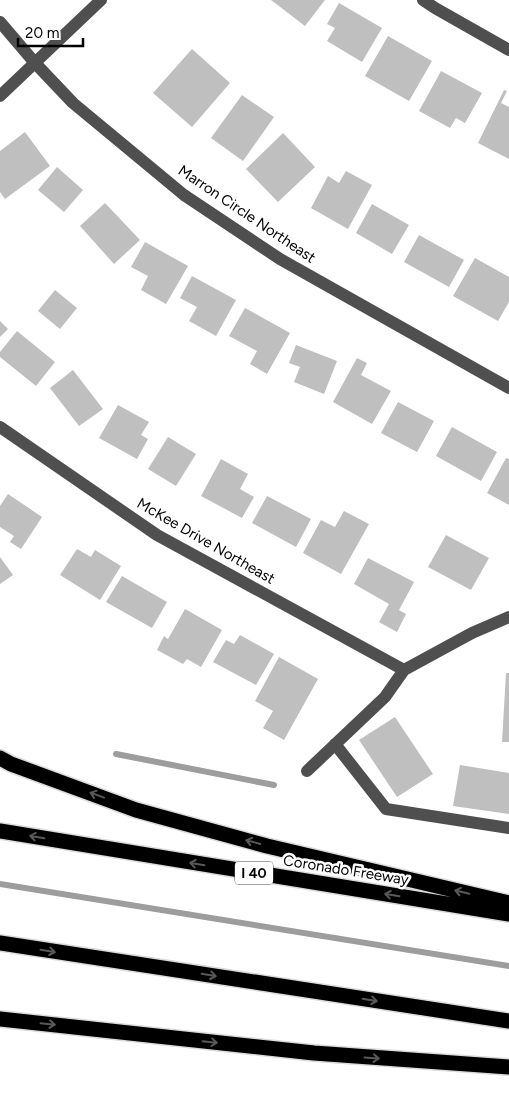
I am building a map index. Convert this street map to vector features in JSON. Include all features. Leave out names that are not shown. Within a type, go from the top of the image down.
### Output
[{"type":"highway","points":[[0,758],[136,810],[267,846],[509,903]]},
{"type":"highway","name":"Coronado Freeway","points":[[0,831],[509,914]]},
{"type":"highway","points":[[0,944],[509,1021]]},
{"type":"highway","points":[[0,1019],[314,1053],[509,1067]]},
{"type":"street","points":[[0,96],[101,0]]},
{"type":"street","points":[[423,0],[509,50]]},
{"type":"street","name":"Marron Circle Northeast","points":[[0,22],[73,103],[184,195],[280,259],[509,388]]},
{"type":"street","name":"McKee Drive Northeast","points":[[1,429],[157,535],[404,670]]},
{"type":"street","points":[[307,771],[385,697],[404,670],[472,633],[509,617]]},
{"type":"street","points":[[335,744],[386,809],[509,828]]},
{"type":"building","points":[[271,0],[325,0],[305,26]]},
{"type":"building","points":[[339,3],[382,28],[362,62],[327,41],[335,28],[327,24]]},
{"type":"building","points":[[388,36],[432,61],[409,101],[365,76]]},
{"type":"building","points":[[192,49],[230,83],[192,127],[153,93]]},
{"type":"building","points":[[441,71],[482,93],[465,123],[456,118],[450,128],[419,111]]},
{"type":"building","points":[[504,90],[507,91],[501,103],[509,107],[509,159],[478,143]]},
{"type":"building","points":[[242,95],[274,117],[243,161],[211,138]]},
{"type":"building","points":[[25,132],[50,166],[5,199],[0,192],[0,151]]},
{"type":"building","points":[[283,133],[315,167],[278,202],[246,169]]},
{"type":"building","points":[[57,167],[83,190],[64,212],[38,190]]},
{"type":"building","points":[[346,171],[372,185],[348,229],[311,208],[328,176],[339,183]]},
{"type":"building","points":[[105,203],[140,240],[114,264],[80,226]]},
{"type":"building","points":[[372,204],[409,225],[392,254],[356,233]]},
{"type":"building","points":[[419,235],[464,260],[449,287],[404,262]]},
{"type":"building","points":[[145,242],[188,266],[166,304],[141,290],[148,276],[131,267]]},
{"type":"building","points":[[475,258],[509,277],[509,302],[498,321],[453,296]]},
{"type":"building","points":[[192,276],[236,300],[216,336],[189,321],[197,307],[180,298]]},
{"type":"building","points":[[55,290],[77,308],[60,329],[38,311]]},
{"type":"building","points":[[245,308],[290,333],[267,374],[250,364],[257,351],[229,336]]},
{"type":"building","points":[[0,321],[8,329],[0,337]]},
{"type":"building","points":[[17,331],[55,362],[36,386],[0,357],[0,352]]},
{"type":"building","points":[[296,345],[337,361],[324,394],[294,382],[300,367],[289,363]]},
{"type":"building","points":[[357,358],[367,363],[361,375],[391,391],[372,424],[333,402]]},
{"type":"building","points":[[73,370],[103,409],[79,426],[50,388]]},
{"type":"building","points":[[398,402],[434,421],[417,452],[381,433]]},
{"type":"building","points":[[118,405],[149,422],[141,435],[148,439],[137,459],[99,438]]},
{"type":"building","points":[[452,427],[497,452],[481,481],[436,456]]},
{"type":"building","points":[[168,437],[196,454],[176,486],[148,469]]},
{"type":"building","points":[[506,458],[509,459],[509,505],[487,493]]},
{"type":"building","points":[[221,459],[248,474],[240,489],[254,497],[242,518],[201,496]]},
{"type":"building","points":[[8,494],[42,517],[21,549],[10,542],[14,536],[0,527],[0,506]]},
{"type":"building","points":[[267,496],[311,519],[296,547],[252,523]]},
{"type":"building","points":[[344,511],[369,524],[341,574],[303,553],[321,520],[335,527]]},
{"type":"building","points":[[446,535],[489,558],[471,590],[428,567]]},
{"type":"building","points":[[77,549],[91,557],[95,550],[121,566],[100,600],[60,575]]},
{"type":"building","points":[[0,557],[13,575],[0,584]]},
{"type":"building","points":[[368,558],[414,582],[399,610],[406,614],[397,632],[379,622],[389,604],[354,584]]},
{"type":"building","points":[[122,576],[167,602],[152,628],[106,602]]},
{"type":"building","points":[[185,609],[222,630],[201,667],[187,659],[183,664],[157,650],[164,636],[168,639]]},
{"type":"building","points":[[240,635],[274,654],[256,685],[213,662],[226,640],[234,644]]},
{"type":"building","points":[[279,657],[318,679],[284,740],[263,728],[273,711],[255,701]]},
{"type":"building","points":[[506,673],[509,673],[509,742],[502,742]]},
{"type":"building","points":[[395,717],[433,774],[397,797],[359,740]]},
{"type":"building","points":[[460,765],[509,773],[509,814],[453,806]]},
{"type":"waterway","points":[[116,754],[274,785]]},
{"type":"waterway","points":[[0,884],[509,966]]}]
